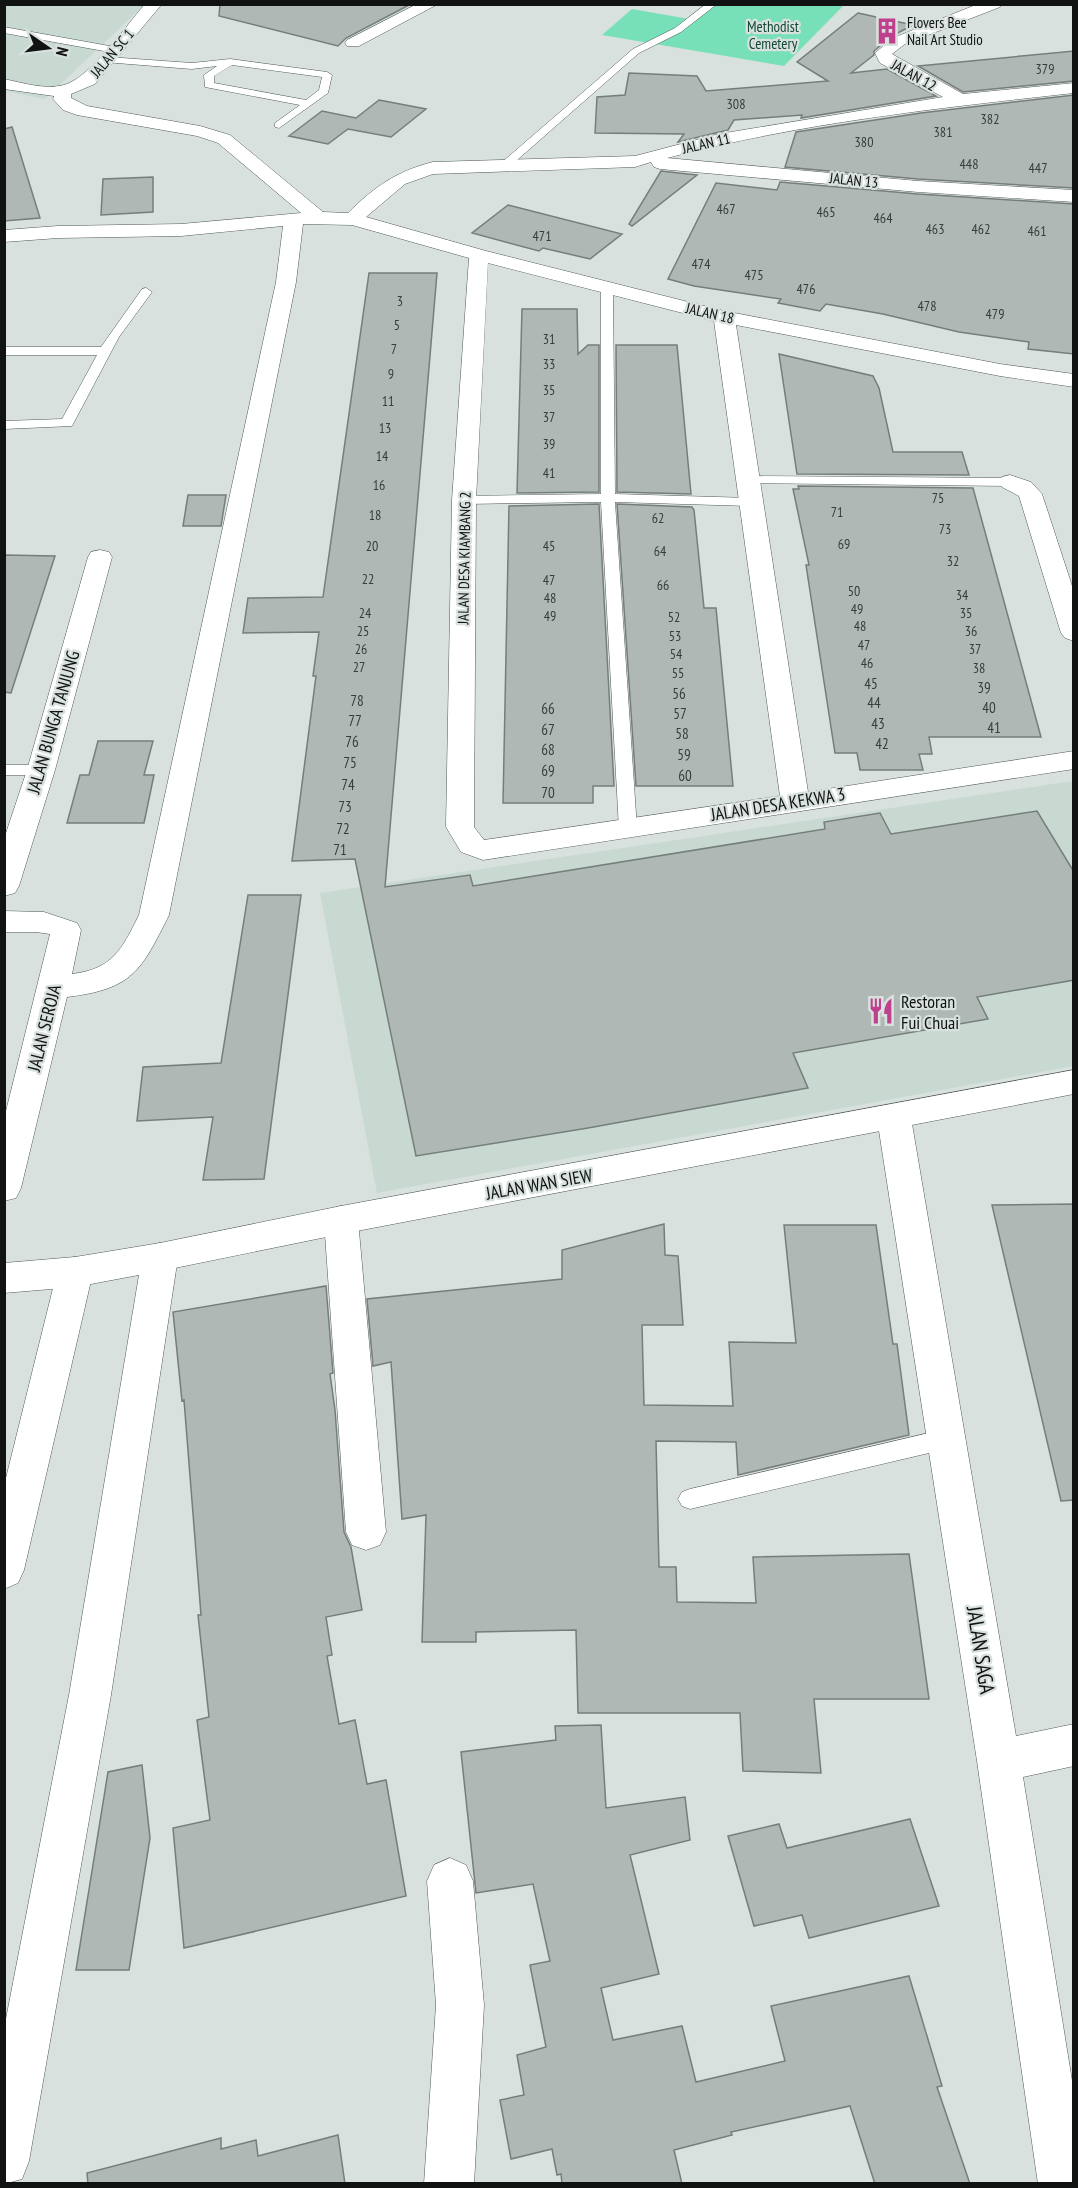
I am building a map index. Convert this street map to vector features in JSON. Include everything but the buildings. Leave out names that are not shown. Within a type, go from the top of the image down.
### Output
[{"type":"street","name":"JALAN 12","points":[[960,100],[886,59],[883,53],[899,41],[994,4]]},
{"type":"street","points":[[353,43],[427,5]]},
{"type":"street","points":[[130,6],[151,7]]},
{"type":"street","name":"JALAN SC 1","points":[[63,92],[89,80],[151,7]]},
{"type":"street","points":[[4,84],[30,90],[63,92],[62,99],[69,106],[82,111],[200,131],[224,139],[306,218],[286,282],[154,915],[137,947],[115,974],[54,988]]},
{"type":"street","name":"JALAN 11","points":[[353,219],[401,177],[415,171],[433,168],[635,161],[708,142],[772,129],[960,100],[1074,88]]},
{"type":"street","name":"JALAN 13","points":[[635,161],[790,173],[923,187],[1074,196]]},
{"type":"street","name":"JALAN 18","points":[[4,236],[58,232],[181,230],[306,218],[353,219],[607,289],[724,317],[1000,370],[1074,381]]},
{"type":"street","name":"JALAN DESA KIAMBANG 2","points":[[479,255],[464,500],[460,827],[464,837],[471,845],[483,850]]},
{"type":"street","points":[[724,317],[795,801]]},
{"type":"street","points":[[1010,482],[1023,487],[1030,494],[1074,633]]},
{"type":"street","name":"JALAN BUNGA TANJUNG","points":[[4,886],[41,770],[100,557]]},
{"type":"street","name":"JALAN DESA KEKWA 3","points":[[483,850],[1074,760]]},
{"type":"street","name":"JALAN SEROJA","points":[[4,922],[48,922],[66,930],[54,988],[4,1188]]},
{"type":"street","name":"JALAN WAN SIEW","points":[[4,1278],[75,1272],[160,1257],[341,1220],[894,1118],[1074,1082]]},
{"type":"street","name":"JALAN SAGA","points":[[894,1118],[999,1761],[1063,2184]]},
{"type":"street","points":[[341,1220],[366,1532]]},
{"type":"street","points":[[4,2161],[90,1695],[160,1257]]},
{"type":"street","points":[[4,1570],[75,1272]]},
{"type":"street","points":[[999,1761],[1074,1745]]},
{"type":"street","points":[[449,2184],[460,2005],[450,1881]]},
{"type":"lane","points":[[504,166],[636,51],[678,30],[713,4]]},
{"type":"lane","points":[[4,30],[112,55],[192,66],[230,63],[327,75],[324,91],[279,125]]},
{"type":"lane","points":[[230,63],[209,75],[209,85],[308,103]]},
{"type":"lane","points":[[607,289],[608,498],[628,829]]},
{"type":"lane","points":[[4,426],[67,423],[113,336],[146,292]]},
{"type":"lane","points":[[4,351],[106,351]]},
{"type":"lane","points":[[464,500],[608,498],[1010,482]]},
{"type":"lane","points":[[4,770],[41,770]]},
{"type":"lane","points":[[690,1499],[946,1439]]},
{"type":"shaded area","points":[[5,5],[144,5],[45,99],[5,91]]},
{"type":"shaded area","points":[[1073,781],[1073,1066],[377,1193],[320,893]]},
{"type":"green space","name":"Methodist Cemetery","points":[[705,5],[844,5],[784,66],[602,35],[632,9],[689,19]]},
{"type":"place","name":"Flovers Bee Nail Art Studio","points":[[887,31]]},
{"type":"place","name":"Restoran Fui Chuai","points":[[881,1011]]}]
